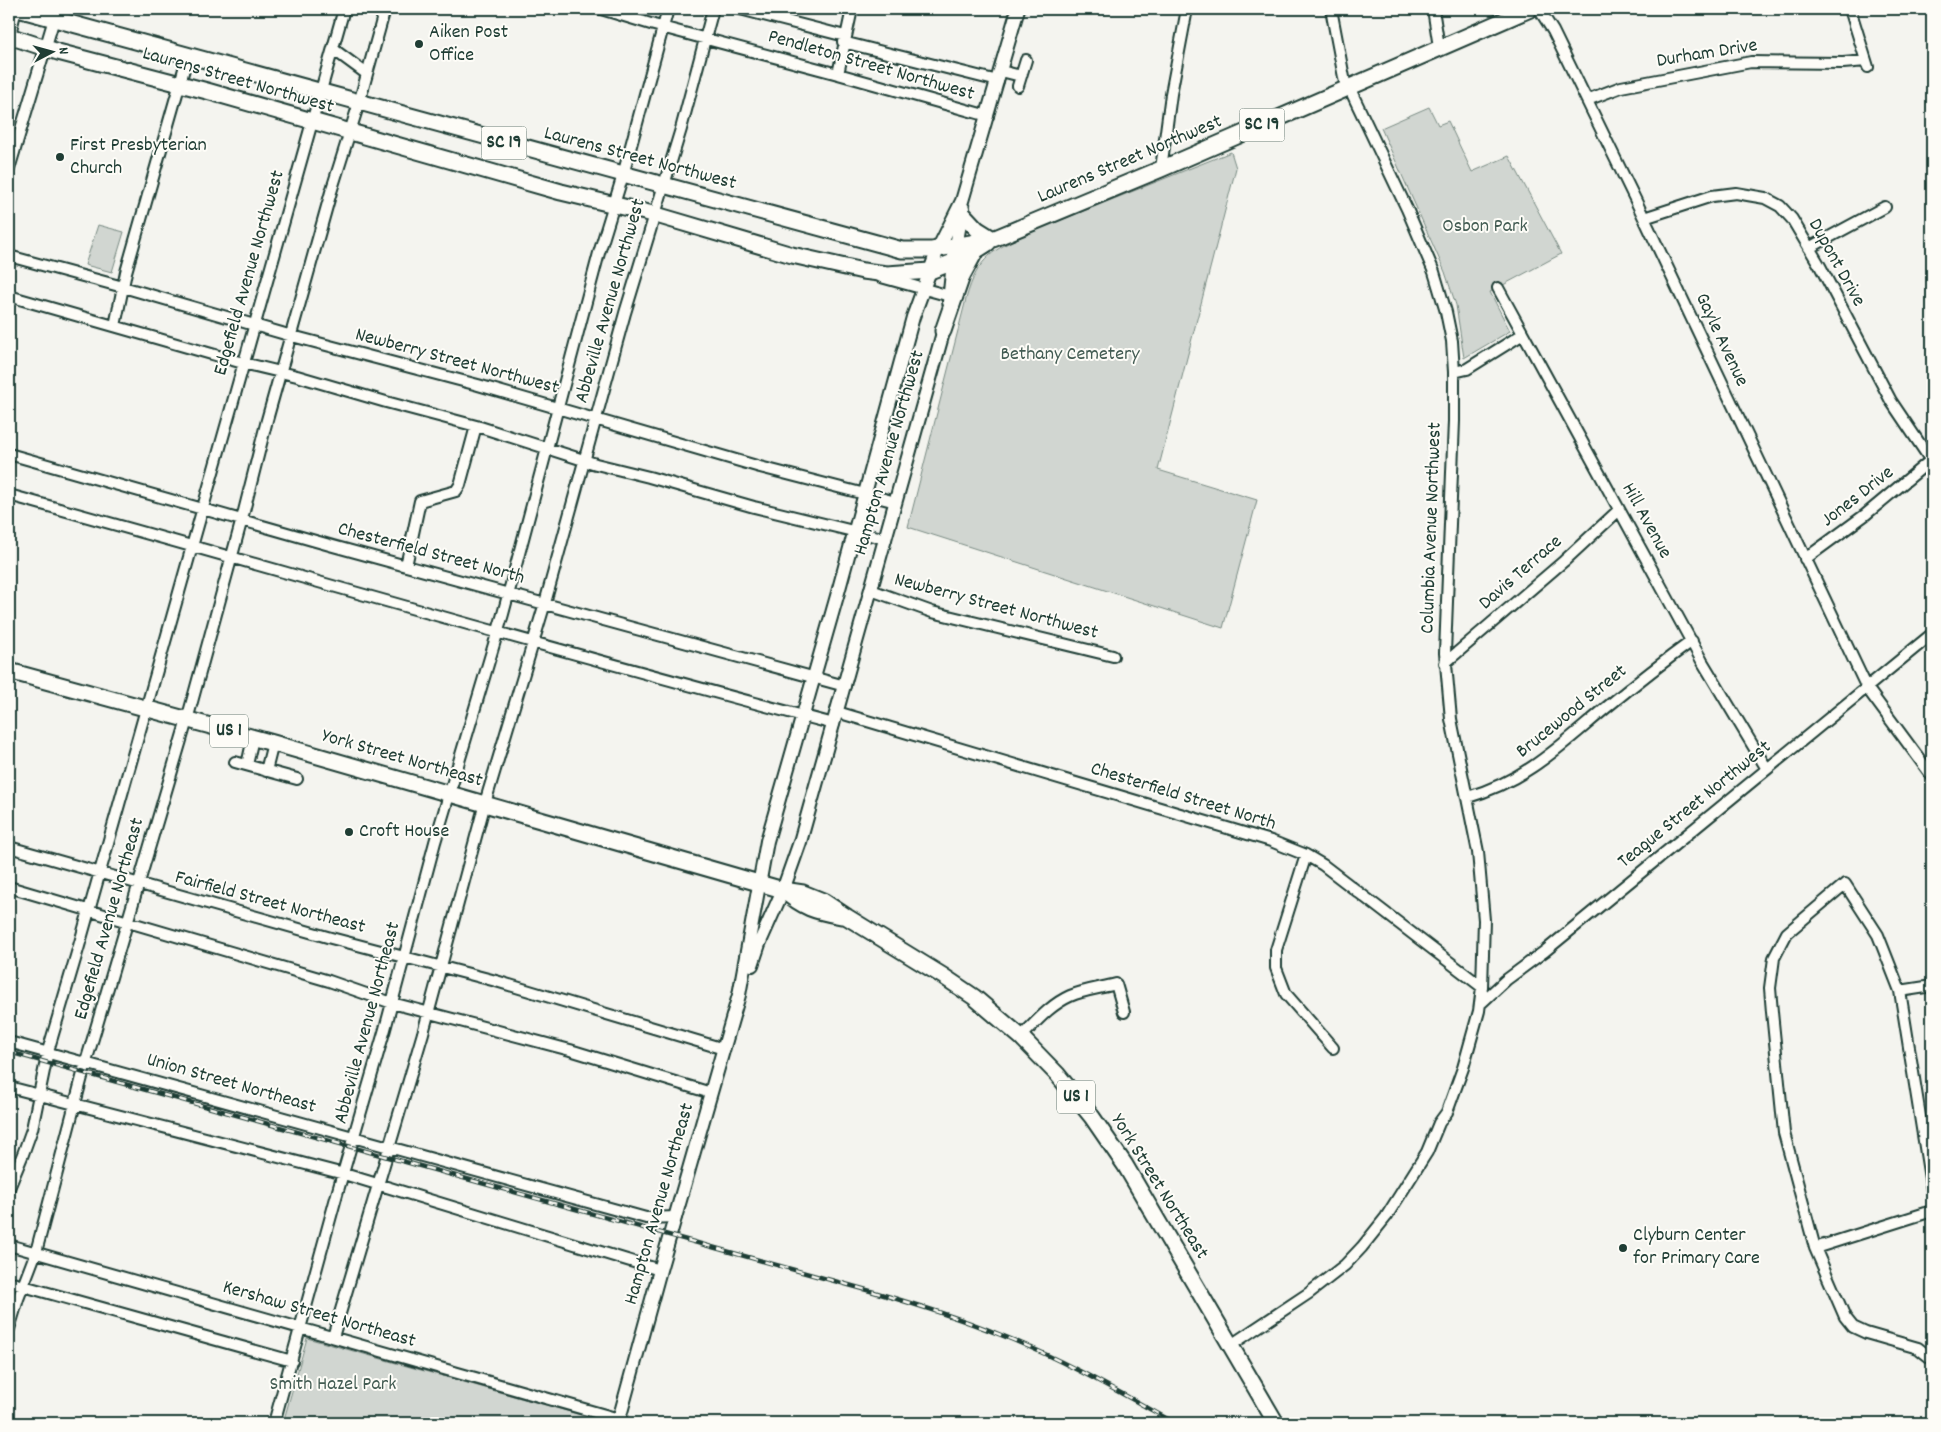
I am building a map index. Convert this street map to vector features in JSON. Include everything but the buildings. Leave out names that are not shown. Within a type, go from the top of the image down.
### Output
[{"type":"main road","name":"Laurens Street Northwest","points":[[17,9],[56,14],[188,55],[319,92],[902,250],[938,250],[993,239],[1161,169],[1530,9]]},
{"type":"main road","name":"Laurens Street Northwest","points":[[9,37],[561,192],[654,214],[792,254],[863,271],[887,274],[930,270],[966,258],[993,239]]},
{"type":"main road","points":[[962,208],[977,229],[993,239]]},
{"type":"main road","points":[[904,273],[910,264],[908,250]]},
{"type":"main road","points":[[943,331],[962,276],[976,251]]},
{"type":"main road","name":"York Street Northeast","points":[[9,671],[273,743],[759,882],[783,890],[798,903],[818,912],[847,918],[930,966],[974,997],[1021,1037],[1074,1095],[1109,1141],[1276,1423]]},
{"type":"street","points":[[9,37],[17,9]]},
{"type":"street","name":"Edgefield Avenue Northwest","points":[[192,547],[344,9]]},
{"type":"street","points":[[242,519],[267,420],[385,9]]},
{"type":"street","name":"Pendleton Street Northwest","points":[[601,9],[988,116]]},
{"type":"street","name":"Abbeville Avenue Northwest","points":[[497,633],[613,204],[623,175],[668,9]]},
{"type":"street","name":"Abbeville Avenue Northwest","points":[[545,603],[595,419],[713,9]]},
{"type":"street","name":"Pendleton Street Northwest","points":[[740,9],[844,39],[999,76],[1021,76]]},
{"type":"street","points":[[838,74],[844,39],[852,9]]},
{"type":"street","name":"Hampton Avenue Northwest","points":[[836,718],[949,310],[953,262],[962,208],[1018,9]]},
{"type":"street","points":[[1161,169],[1171,94],[1187,9]]},
{"type":"street","name":"Columbia Avenue Northwest","points":[[1231,1345],[1309,1293],[1345,1265],[1386,1217],[1427,1152],[1447,1112],[1463,1068],[1480,1004],[1482,988],[1484,920],[1482,886],[1468,797],[1453,728],[1445,663],[1454,372],[1450,330],[1434,272],[1408,208],[1347,87],[1331,9]]},
{"type":"street","points":[[1432,9],[1439,47]]},
{"type":"street","name":"Gayle Avenue","points":[[1539,9],[1553,31],[1587,100],[1867,688],[1932,776]]},
{"type":"street","name":"Durham Drive","points":[[1587,100],[1621,87],[1744,62],[1867,64],[1850,9]]},
{"type":"street","points":[[9,170],[56,14]]},
{"type":"street","points":[[333,49],[367,74]]},
{"type":"street","points":[[115,326],[123,287],[188,55]]},
{"type":"street","points":[[1018,86],[1026,60]]},
{"type":"street","name":"Dupont Drive","points":[[1644,218],[1712,196],[1736,193],[1756,195],[1772,202],[1786,212],[1809,248],[1891,401],[1932,461]]},
{"type":"street","points":[[1809,248],[1885,207]]},
{"type":"street","name":"Hampton Avenue Northwest","points":[[813,677],[913,316],[938,250],[962,208]]},
{"type":"street","name":"Newberry Street Northwest","points":[[9,256],[292,336],[437,374],[760,467],[896,502]]},
{"type":"street","name":"Laurens Street Northwest","points":[[863,271],[922,290],[950,296]]},
{"type":"street","name":"Hill Avenue","points":[[1498,288],[1692,641],[1767,769]]},
{"type":"street","points":[[9,296],[243,363],[476,426],[584,460],[746,505],[886,539]]},
{"type":"street","points":[[1454,372],[1467,369],[1523,334]]},
{"type":"street","points":[[406,566],[420,501],[456,491],[460,485],[476,426]]},
{"type":"street","name":"Chesterfield Street North","points":[[9,454],[406,566],[844,686]]},
{"type":"street","name":"Jones Drive","points":[[1805,559],[1865,515],[1932,461]]},
{"type":"street","name":"Chesterfield Street North","points":[[9,495],[439,615],[532,643],[802,716],[836,718],[1271,841],[1306,856],[1344,879],[1482,988]]},
{"type":"street","name":"Davis Terrace","points":[[1445,663],[1564,561],[1620,510]]},
{"type":"street","name":"Edgefield Avenue Northeast","points":[[9,1329],[22,1286],[36,1252],[86,1062],[188,720],[242,519]]},
{"type":"street","name":"Edgefield Avenue Northeast","points":[[9,1188],[29,1138],[48,1051],[192,547]]},
{"type":"street","name":"Newberry Street Northwest","points":[[871,590],[932,612],[1113,656]]},
{"type":"street","points":[[333,1337],[428,1013],[485,803],[545,603]]},
{"type":"street","name":"Abbeville Avenue Northeast","points":[[274,1423],[405,958],[449,793],[497,633]]},
{"type":"street","name":"Teague Street Northwest","points":[[1480,1004],[1506,980],[1545,951],[1932,634]]},
{"type":"street","name":"Brucewood Street","points":[[1468,797],[1500,786],[1529,770],[1644,676],[1692,641]]},
{"type":"street","name":"Hampton Avenue Northeast","points":[[618,1421],[739,995],[766,841],[813,677]]},
{"type":"street","name":"Hampton Avenue Northeast","points":[[739,995],[783,890],[800,842],[836,718]]},
{"type":"street","points":[[246,765],[254,738]]},
{"type":"street","points":[[266,771],[273,743]]},
{"type":"street","points":[[236,762],[297,779]]},
{"type":"street","name":"Fairfield Street Northeast","points":[[9,848],[533,992],[724,1049]]},
{"type":"street","points":[[1306,856],[1276,950],[1276,968],[1286,994],[1333,1048]]},
{"type":"street","points":[[1932,1191],[1900,991],[1878,935],[1845,884],[1787,933],[1774,958],[1771,974],[1772,1012],[1784,1133],[1815,1248],[1844,1317],[1853,1327],[1866,1333],[1918,1348],[1932,1359]]},
{"type":"street","points":[[9,888],[329,981],[392,1003],[570,1050],[711,1093]]},
{"type":"street","points":[[1021,1037],[1045,1012],[1062,1000],[1072,995],[1116,984],[1124,1012]]},
{"type":"street","points":[[1900,991],[1932,986]]},
{"type":"street","name":"Union Street Northeast","points":[[9,1042],[48,1051],[646,1218],[676,1217]]},
{"type":"street","points":[[9,1086],[344,1174],[660,1270]]},
{"type":"street","points":[[1815,1248],[1932,1211]]},
{"type":"street","name":"Kershaw Street Northeast","points":[[9,1245],[333,1337],[618,1421]]},
{"type":"street","points":[[9,1282],[292,1361]]},
{"type":"green space","name":"Osbon Park","points":[[1429,107],[1438,125],[1448,121],[1472,172],[1509,156],[1561,254],[1490,292],[1510,331],[1464,358],[1456,305],[1445,272],[1381,128]]},
{"type":"green space","name":"Bethany Cemetery","points":[[1231,152],[1236,168],[1158,470],[1257,500],[1223,628],[908,527],[966,299],[976,273],[982,264],[989,256],[1006,244],[1031,232]]},
{"type":"green space","points":[[98,225],[124,232],[112,272],[85,265]]},
{"type":"green space","name":"Smith Hazel Park","points":[[307,1338],[606,1422],[283,1423]]},
{"type":"railway","points":[[9,1052],[874,1292],[954,1317],[1024,1344],[1090,1376],[1175,1423]]},
{"type":"place","name":"Aiken Post Office","points":[[419,44]]},
{"type":"place","name":"First Presbyterian Church","points":[[60,157]]},
{"type":"place","name":"Croft House","points":[[349,832]]},
{"type":"place","name":"Clyburn Center for Primary Care","points":[[1623,1248]]}]
